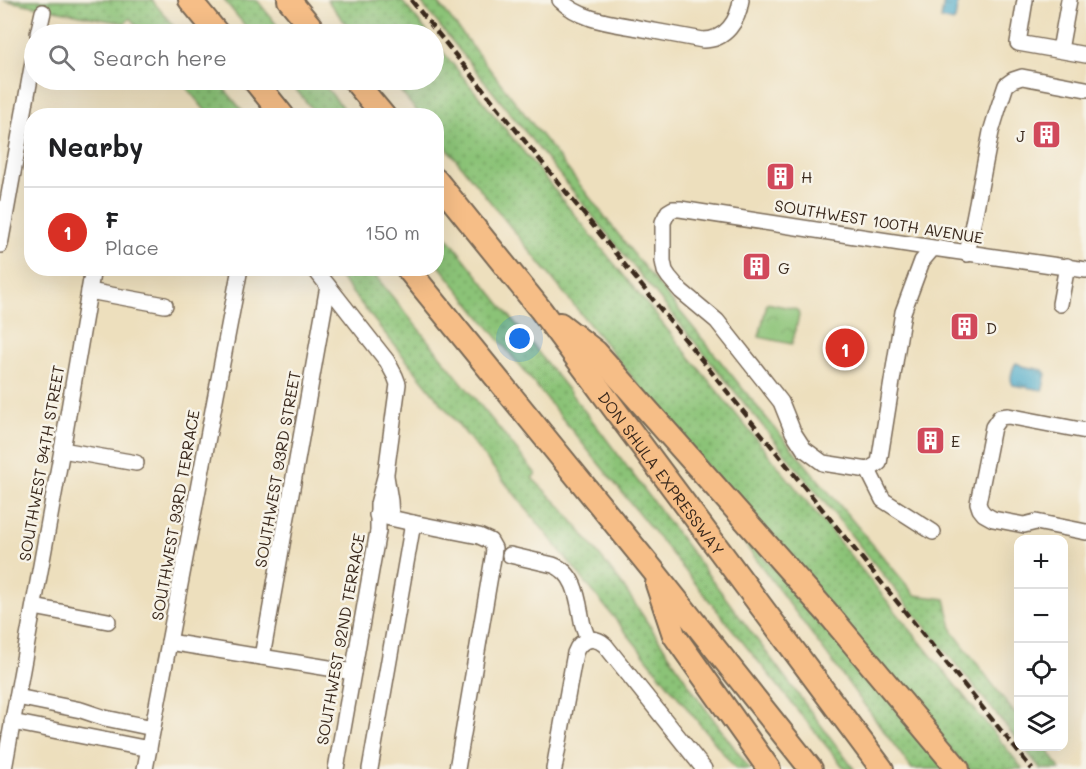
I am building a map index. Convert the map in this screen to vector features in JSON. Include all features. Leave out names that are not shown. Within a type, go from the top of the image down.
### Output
[{"type":"highway","points":[[190,0],[210,24]]},
{"type":"highway","points":[[289,0],[309,24]]},
{"type":"highway","points":[[262,90],[277,108]]},
{"type":"highway","points":[[362,90],[377,108]]},
{"type":"highway","name":"DON SHULA EXPRESSWAY","points":[[444,190],[540,309],[882,769]]},
{"type":"highway","points":[[414,276],[811,769]]},
{"type":"highway","points":[[540,309],[596,352],[831,617],[958,769]]},
{"type":"highway","points":[[652,569],[674,635],[769,769]]},
{"type":"street","points":[[560,0],[567,7],[583,15],[612,23],[703,40],[714,39],[735,22],[741,0]]},
{"type":"street","points":[[1025,0],[1018,43],[1086,55]]},
{"type":"street","points":[[1060,50],[1069,0]]},
{"type":"street","points":[[40,24],[43,12]]},
{"type":"street","points":[[967,254],[991,132],[1005,87],[1013,80],[1022,77],[1086,88]]},
{"type":"street","points":[[25,108],[28,90]]},
{"type":"street","points":[[0,245],[24,112]]},
{"type":"street","name":"SOUTHWEST 100TH AVENUE","points":[[868,470],[823,463],[804,449],[793,432],[781,402],[753,366],[717,321],[681,291],[669,277],[663,266],[663,222],[670,210],[680,208],[967,254],[1078,267]]},
{"type":"street","points":[[933,248],[922,261],[903,312],[879,464],[868,470],[883,500],[933,532]]},
{"type":"street","points":[[1059,304],[1078,267]]},
{"type":"street","name":"SOUTHWEST 94TH STREET","points":[[4,769],[92,276]]},
{"type":"street","name":"SOUTHWEST 93RD TERRACE","points":[[145,769],[238,276]]},
{"type":"street","name":"SOUTHWEST 92ND TERRACE","points":[[320,276],[387,361],[398,384],[386,473],[379,494],[384,516],[378,531],[336,769]]},
{"type":"street","name":"SOUTHWEST 93RD STREET","points":[[261,657],[328,286]]},
{"type":"street","points":[[89,291],[165,305]]},
{"type":"street","points":[[1086,431],[1008,416],[1000,417],[993,427],[978,503],[984,514],[993,519],[1024,525],[1036,522],[1086,531]]},
{"type":"street","points":[[62,450],[136,464]]},
{"type":"street","points":[[384,516],[478,536],[490,541],[494,548],[457,769]]},
{"type":"street","points":[[370,769],[413,523]]},
{"type":"street","points":[[510,555],[553,565],[566,573],[575,588],[588,640]]},
{"type":"street","points":[[34,608],[108,621]]},
{"type":"street","points":[[554,769],[575,653],[579,645],[588,640],[598,639],[704,769]]},
{"type":"street","points":[[169,642],[353,672]]},
{"type":"street","points":[[17,697],[153,728]]},
{"type":"street","points":[[12,722],[149,749]]},
{"type":"green space","points":[[3,0],[152,0],[172,24],[135,24],[130,18],[125,23]]},
{"type":"green space","points":[[224,0],[257,0],[276,24],[244,24]]},
{"type":"green space","points":[[327,0],[401,0],[421,24],[346,24]]},
{"type":"green space","points":[[419,0],[436,0],[636,257],[764,415],[915,595],[945,599],[953,632],[1014,713],[1014,736],[444,31],[444,24],[438,24]]},
{"type":"green space","points":[[444,53],[1023,769],[967,769],[661,413],[444,145],[444,108],[414,108],[399,90],[444,90]]},
{"type":"green space","points":[[188,90],[225,90],[240,108],[203,108]]},
{"type":"green space","points":[[296,90],[328,90],[343,108],[311,108]]},
{"type":"green space","points":[[444,233],[598,428],[854,769],[845,769],[444,272]]},
{"type":"green space","points":[[339,276],[376,276],[536,474],[532,478],[564,510],[621,583],[700,701],[750,769],[736,769]]},
{"type":"green space","points":[[767,303],[798,311],[799,316],[792,344],[759,337]]},
{"type":"green space","points":[[704,489],[949,769],[912,769]]},
{"type":"green space","points":[[1026,751],[1049,751],[1060,769],[1041,769]]},
{"type":"water","points":[[944,0],[958,0],[953,22],[941,19]]},
{"type":"water","points":[[1016,363],[1043,370],[1046,374],[1042,390],[1013,385],[1011,380]]},
{"type":"railway","points":[[411,0],[430,24]]},
{"type":"railway","points":[[444,41],[1032,769]]},
{"type":"place","name":"J","points":[[1046,135]]},
{"type":"place","name":"H","points":[[780,176]]},
{"type":"place","name":"G","points":[[757,267]]},
{"type":"place","name":"D","points":[[965,327]]},
{"type":"place","name":"F","points":[[845,348]]},
{"type":"place","name":"E","points":[[930,440]]}]
